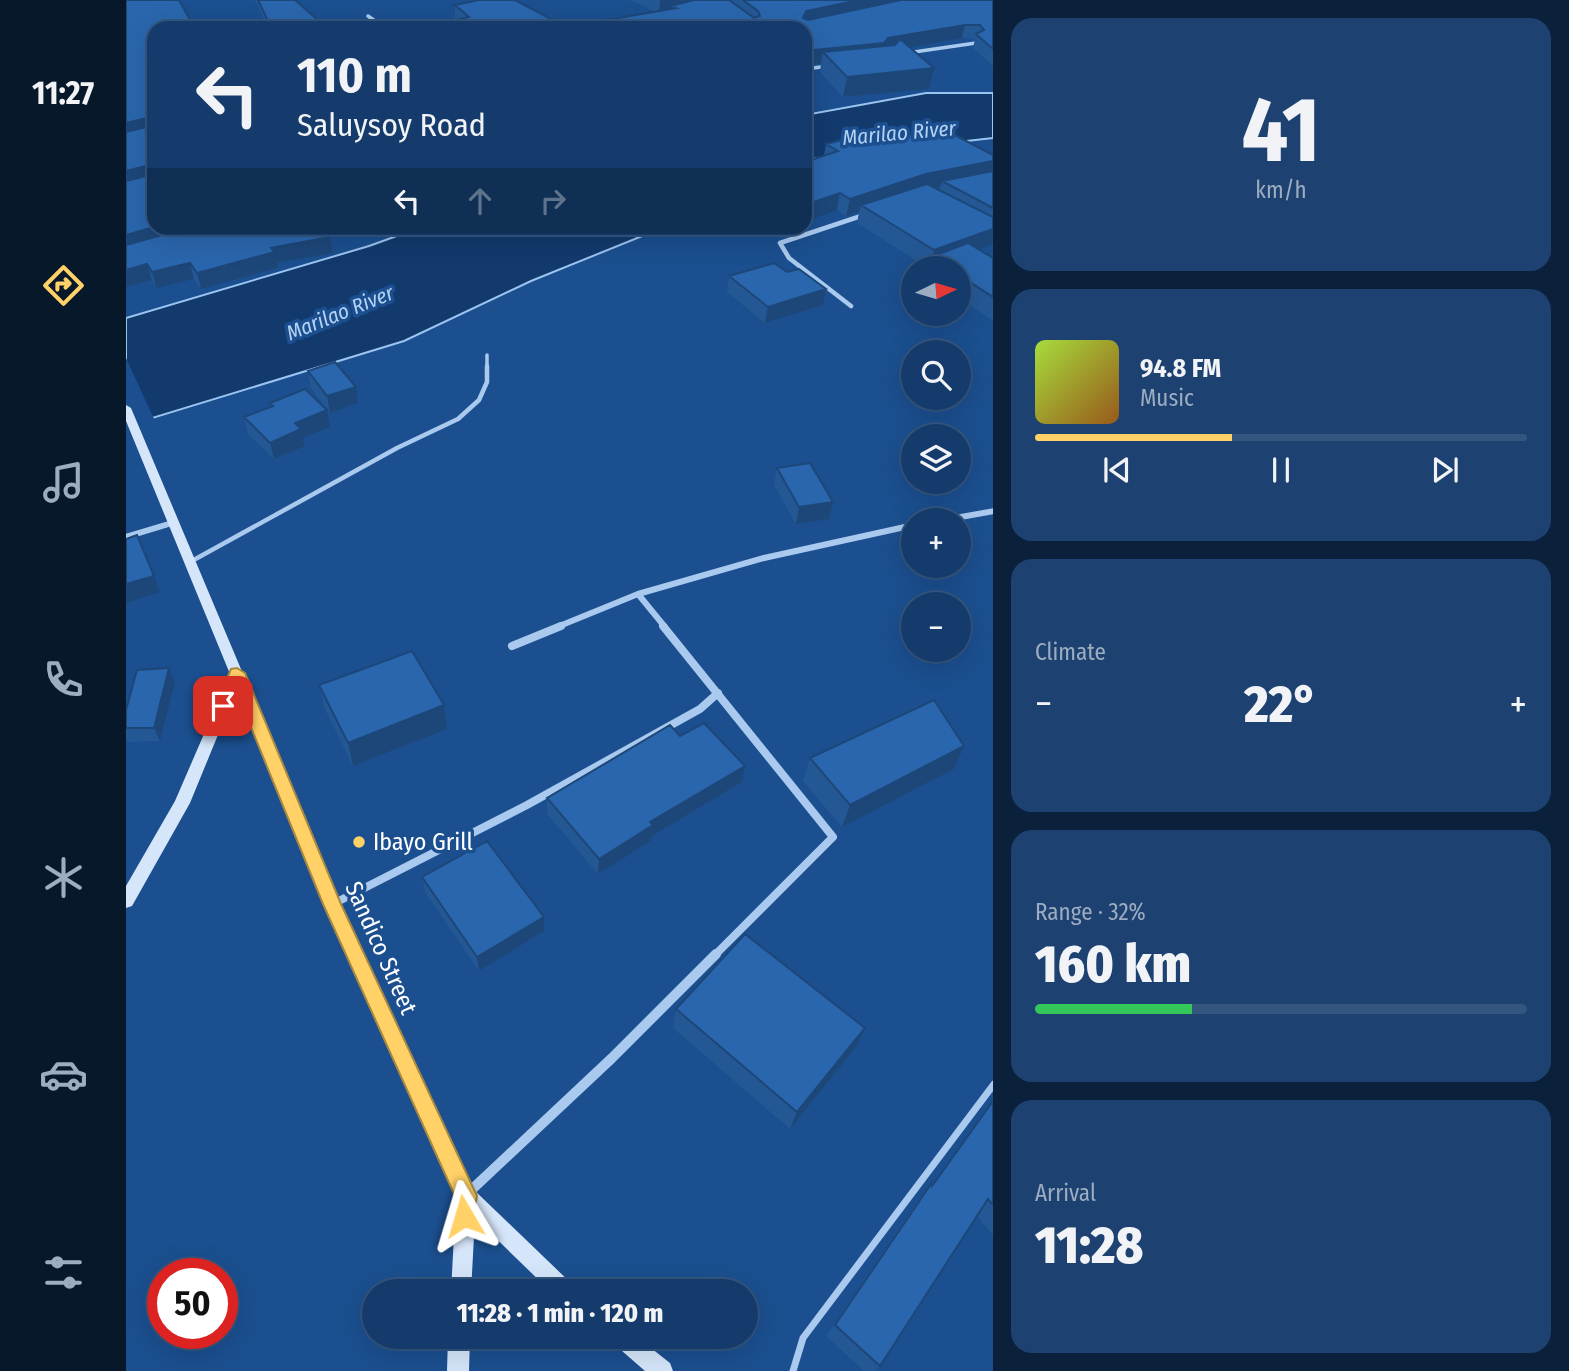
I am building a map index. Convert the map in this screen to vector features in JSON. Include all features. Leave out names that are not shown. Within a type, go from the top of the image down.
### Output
[{"type":"main road","name":"Sandico Street","points":[[126,408],[332,904],[466,1196],[552,1279]]},
{"type":"main road","points":[[126,901],[183,803],[237,673]]},
{"type":"main road","name":"Sandico Street","points":[[462,1279],[466,1196]]},
{"type":"main road","points":[[458,1371],[459,1349]]},
{"type":"main road","points":[[636,1349],[663,1371]]},
{"type":"street","points":[[368,16],[375,21]]},
{"type":"street","points":[[899,54],[976,43]]},
{"type":"street","points":[[812,68],[833,66]]},
{"type":"street","points":[[812,232],[871,213]]},
{"type":"street","points":[[804,235],[780,243],[789,258],[851,306]]},
{"type":"street","points":[[971,515],[993,511]]},
{"type":"street","points":[[126,537],[172,523]]},
{"type":"street","points":[[512,646],[638,594],[764,558],[901,528]]},
{"type":"street","points":[[466,1196],[612,1058],[833,837],[638,594]]},
{"type":"street","points":[[332,904],[527,805],[700,709],[718,693]]},
{"type":"lane","points":[[190,562],[397,449],[458,419],[479,400],[487,382],[488,355]]},
{"type":"lane","points":[[793,1371],[803,1338],[993,1084]]},
{"type":"water","name":"Marilao River","points":[[926,93],[993,93],[993,138],[931,145],[859,148],[812,159],[812,114]]},
{"type":"water","name":"Marilao River","points":[[400,235],[645,235],[531,281],[404,341],[126,426],[126,318]]},
{"type":"pier","points":[[126,358],[155,421],[126,430]]},
{"type":"building","points":[[126,0],[179,0],[191,21],[147,21],[147,118],[126,123]]},
{"type":"building","points":[[258,0],[295,0],[319,21],[269,21]]},
{"type":"building","points":[[479,0],[515,0],[555,21],[452,21],[469,17],[455,5]]},
{"type":"building","points":[[694,0],[729,0],[754,18],[760,16],[758,11],[743,0],[859,0],[806,11],[803,18],[808,20],[901,0],[993,0],[993,49],[976,34],[984,30],[980,25],[965,25],[888,38],[884,43],[814,50],[812,21],[601,21],[676,8],[671,6]]},
{"type":"building","points":[[900,39],[934,68],[847,77],[823,52],[895,45]]},
{"type":"building","points":[[147,127],[147,166],[126,171],[126,132]]},
{"type":"building","points":[[945,130],[993,155],[993,161],[926,174],[850,199],[840,193],[812,203],[812,160],[838,151],[826,144],[863,135],[872,141]]},
{"type":"building","points":[[993,171],[993,208],[942,181]]},
{"type":"building","points":[[147,176],[147,229],[126,235],[126,181]]},
{"type":"building","points":[[927,184],[993,217],[993,229],[934,250],[861,205]]},
{"type":"building","points":[[162,235],[330,237],[271,248],[275,252],[197,273],[190,263],[152,272],[147,264],[126,270],[126,245]]},
{"type":"building","points":[[968,243],[993,258],[993,297],[971,283],[971,256],[934,256]]},
{"type":"building","points":[[774,263],[787,272],[799,269],[826,289],[768,307],[729,276]]},
{"type":"building","points":[[335,362],[356,387],[327,396],[308,371]]},
{"type":"building","points":[[305,389],[327,410],[295,423],[301,429],[270,443],[244,417],[273,406],[270,403]]},
{"type":"building","points":[[810,463],[833,502],[799,507],[777,468]]},
{"type":"building","points":[[137,535],[154,576],[126,584],[126,539]]},
{"type":"building","points":[[412,651],[444,705],[348,743],[319,685]]},
{"type":"building","points":[[169,668],[154,728],[126,728],[126,710],[137,670]]},
{"type":"building","points":[[934,700],[964,746],[850,805],[810,758]]},
{"type":"building","points":[[704,723],[745,766],[650,822],[653,825],[599,859],[547,798],[670,725],[680,736]]},
{"type":"building","points":[[487,841],[544,917],[477,957],[422,877]]},
{"type":"building","points":[[745,934],[865,1028],[797,1112],[676,1009]]},
{"type":"building","points":[[993,1101],[993,1205],[988,1199],[880,1366],[835,1325],[931,1184],[932,1186]]},
{"type":"place","name":"Ibayo Grill","points":[[359,842]]},
{"type":"route","points":[[223,706],[237,673],[332,904],[466,1196],[464,1216]]}]
